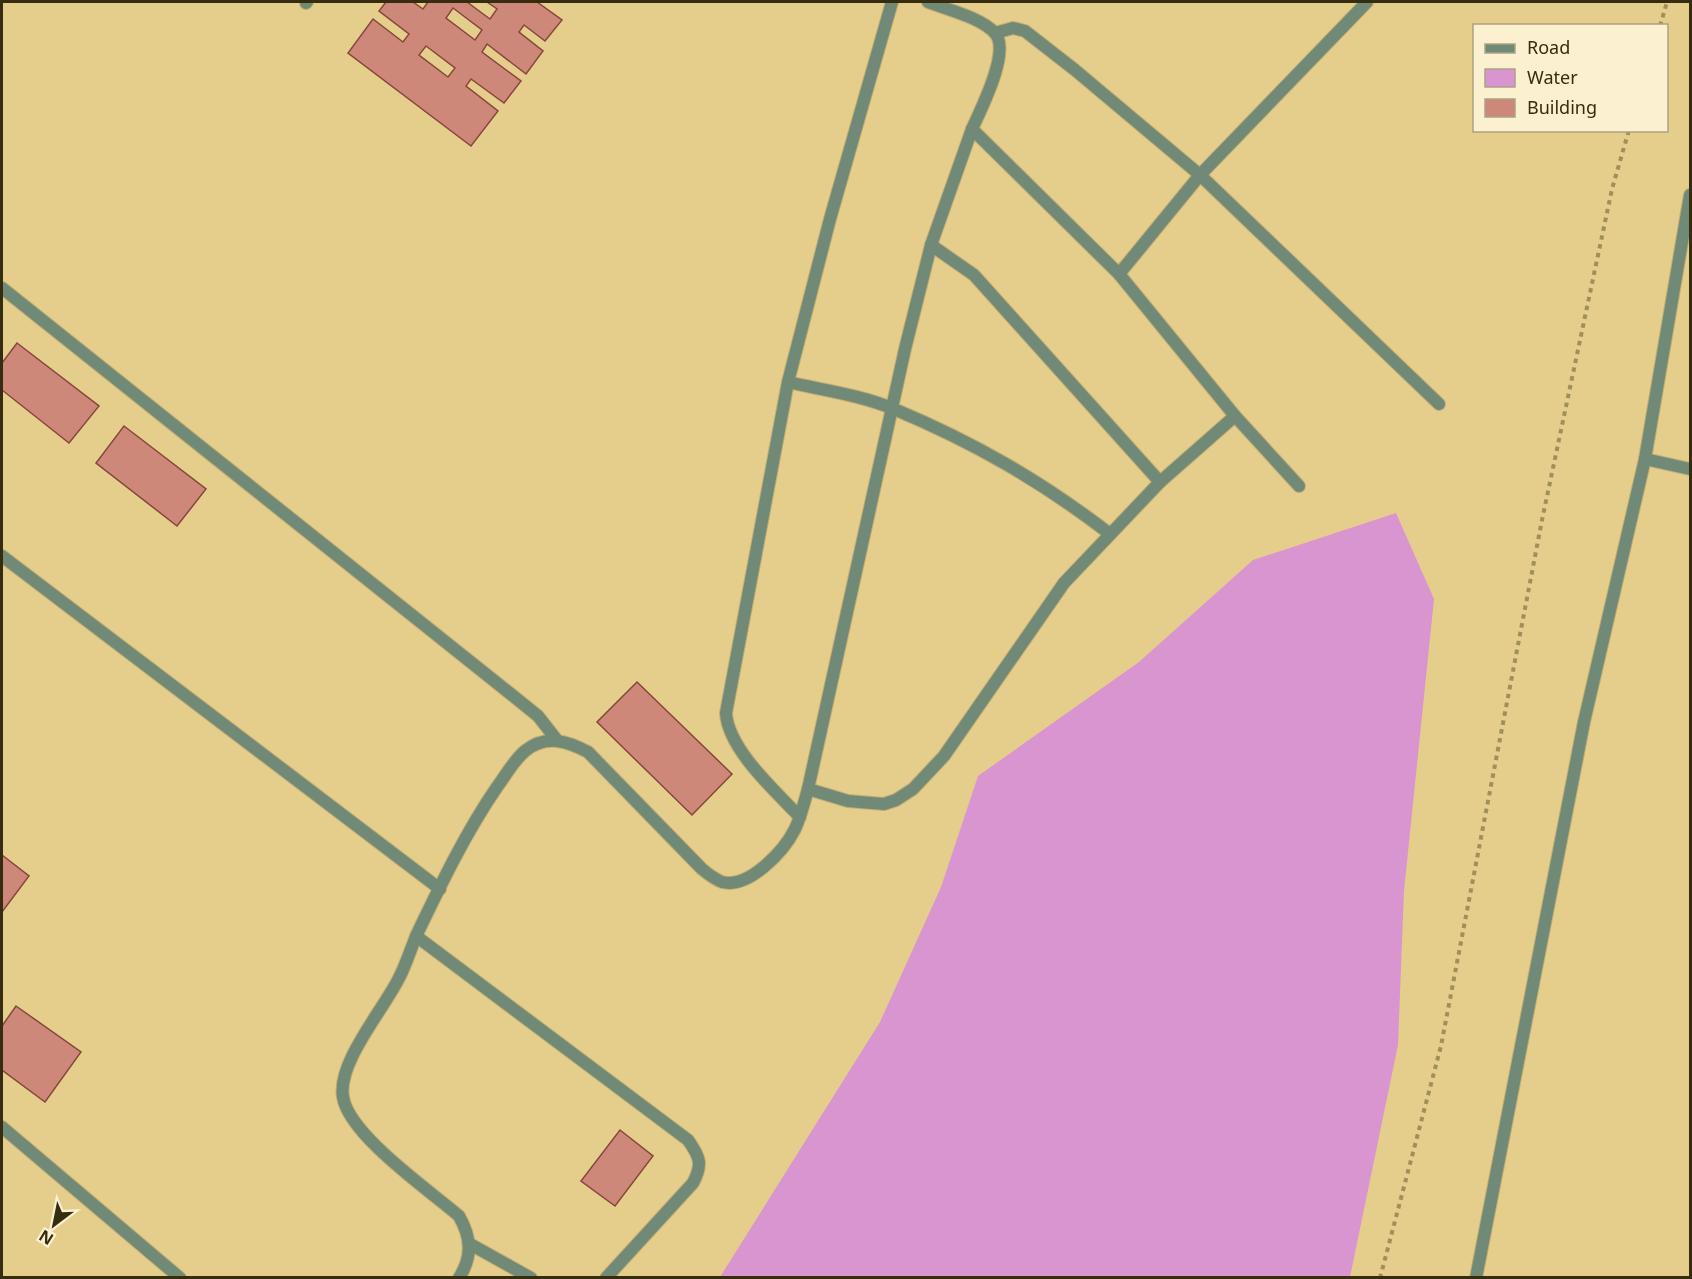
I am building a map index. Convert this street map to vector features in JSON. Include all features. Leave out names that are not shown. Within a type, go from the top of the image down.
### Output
[{"type":"street","points":[[800,817],[743,752],[729,729],[726,713],[788,382],[830,219],[892,2]]},
{"type":"street","points":[[459,1278],[469,1256],[470,1244],[467,1229],[459,1216],[358,1128],[343,1098],[342,1083],[349,1063],[400,976],[416,936],[474,821],[513,765],[525,751],[537,743],[556,739],[572,743],[588,752],[702,869],[721,881],[742,880],[765,864],[794,832],[808,789],[892,408],[932,244],[972,129],[999,62],[1000,41],[995,33],[983,24],[928,2]]},
{"type":"street","points":[[1119,274],[1200,175],[1367,2]]},
{"type":"street","points":[[995,33],[1013,28],[1036,38],[1200,175],[1439,404]]},
{"type":"street","points":[[972,129],[1119,274],[1234,416],[1299,486]]},
{"type":"street","points":[[1476,1278],[1584,722],[1645,459],[1690,195]]},
{"type":"street","points":[[932,244],[974,275],[1160,482]]},
{"type":"street","points":[[2,288],[538,716],[556,739]]},
{"type":"street","points":[[788,382],[892,408],[996,456],[1059,496],[1110,534]]},
{"type":"street","points":[[808,789],[848,801],[884,804],[896,800],[913,789],[944,756],[1064,583],[1160,482],[1234,416]]},
{"type":"street","points":[[1645,459],[1690,469]]},
{"type":"street","points":[[2,556],[440,889]]},
{"type":"street","points":[[416,936],[688,1140],[700,1156],[700,1169],[693,1183],[606,1278]]},
{"type":"street","points":[[2,1127],[180,1278]]},
{"type":"street","points":[[470,1244],[531,1278]]},
{"type":"path","points":[[1661,24],[1667,2]]},
{"type":"path","points":[[1380,1278],[1441,1046],[1542,520],[1612,189],[1628,132]]},
{"type":"water","points":[[1396,513],[1434,599],[1404,891],[1398,1045],[1350,1277],[720,1277],[880,1022],[941,887],[978,776],[1139,662],[1253,560]]},
{"type":"building","points":[[386,2],[413,2],[423,9],[428,2],[467,2],[490,19],[497,9],[487,2],[537,2],[562,20],[545,41],[524,25],[519,32],[543,51],[526,74],[487,44],[482,52],[521,81],[504,103],[471,79],[466,86],[498,111],[471,146],[348,53],[373,19],[403,42],[409,34],[379,11]],"holes":[[[453,8],[482,30],[475,40],[446,18]],[[426,46],[455,68],[448,77],[419,55]]]},
{"type":"building","points":[[17,343],[99,406],[69,443],[2,390],[2,363]]},
{"type":"building","points":[[124,426],[206,489],[177,526],[96,463]]},
{"type":"building","points":[[637,682],[732,774],[692,815],[597,722]]},
{"type":"building","points":[[2,855],[29,876],[2,912]]},
{"type":"building","points":[[16,1006],[81,1052],[45,1102],[2,1070],[2,1026]]},
{"type":"building","points":[[620,1130],[653,1156],[615,1206],[581,1181]]}]
